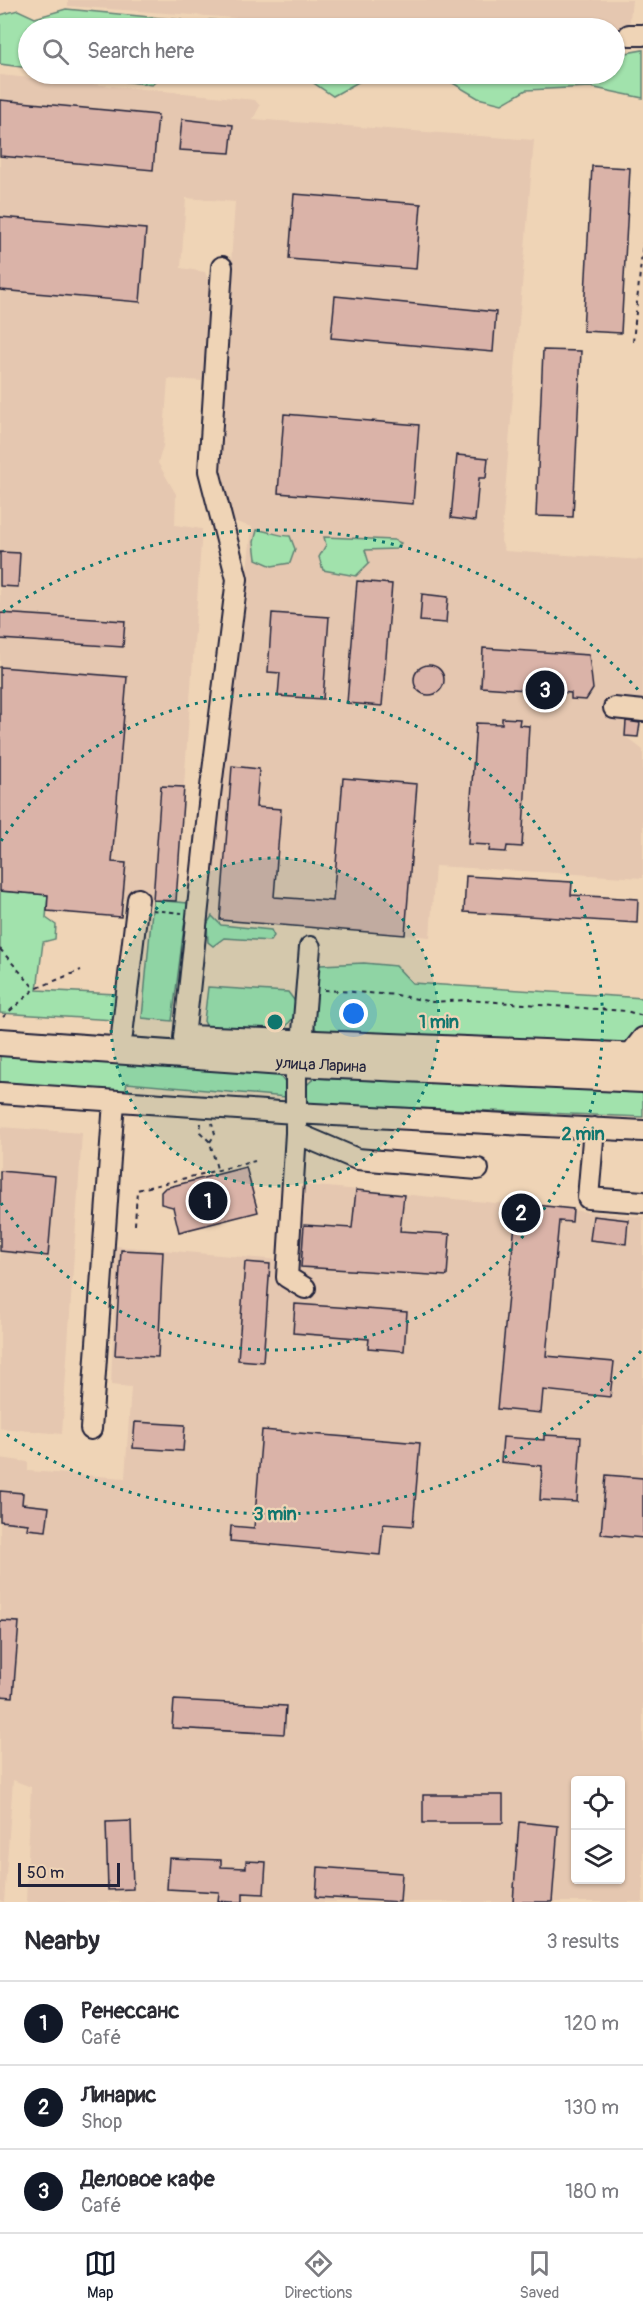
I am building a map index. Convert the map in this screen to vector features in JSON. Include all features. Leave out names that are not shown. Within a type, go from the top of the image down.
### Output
[{"type":"main road","name":"улица Ларина","points":[[1,1029],[184,1038],[299,1054],[638,1051]]},
{"type":"main road","name":"улица Ларина","points":[[1,1029],[643,1079]]},
{"type":"lane","points":[[184,1038],[237,579],[209,471],[222,267]]},
{"type":"lane","points":[[614,708],[643,711]]},
{"type":"lane","points":[[122,1035],[137,904]]},
{"type":"lane","points":[[305,1288],[287,1276],[299,1054],[310,947]]},
{"type":"lane","points":[[0,1093],[114,1101],[296,1123],[594,1128],[643,1131]]},
{"type":"lane","points":[[91,1429],[114,1101]]},
{"type":"lane","points":[[296,1123],[357,1160],[478,1169]]},
{"type":"lane","points":[[594,1128],[588,1198],[643,1202]]},
{"type":"path","points":[[633,342],[643,242]]},
{"type":"path","points":[[137,904],[197,914]]},
{"type":"path","points":[[0,949],[35,988]]},
{"type":"path","points":[[1,1029],[35,988],[81,970]]},
{"type":"path","points":[[306,989],[397,994],[432,1002],[467,1000],[626,1011],[643,1016]]},
{"type":"path","points":[[205,1118],[201,1121],[200,1132],[210,1142],[217,1169]]},
{"type":"path","points":[[209,1121],[215,1128],[215,1134],[210,1142]]},
{"type":"path","points":[[135,1225],[137,1190],[255,1161]]},
{"type":"shaded area","points":[[68,0],[632,0],[627,47],[625,47],[625,18],[234,18],[68,6]]},
{"type":"shaded area","points":[[0,75],[18,77],[18,84],[92,84],[255,100],[260,106],[253,119],[534,140],[501,541],[505,551],[643,560],[643,704],[627,715],[625,736],[643,750],[643,878],[435,866],[430,937],[206,918],[252,527],[229,520],[217,477],[235,202],[186,198],[181,268],[205,272],[213,293],[204,381],[168,379],[163,446],[158,463],[176,494],[175,525],[202,529],[176,901],[123,898],[121,917],[47,911],[48,895],[0,891]]},
{"type":"shaded area","points":[[0,1127],[82,1133],[62,1434],[0,1428]]},
{"type":"shaded area","points":[[285,1183],[643,1217],[643,1902],[26,1902],[31,1787],[13,1780],[4,1902],[0,1901],[0,1458],[28,1462],[28,1471],[125,1478],[131,1387],[111,1385],[116,1246],[279,1260]]},
{"type":"green space","points":[[66,9],[160,18],[35,18]]},
{"type":"green space","points":[[18,10],[35,18],[18,18],[18,67],[0,64],[0,15]]},
{"type":"green space","points":[[643,50],[643,98],[590,87],[526,90],[502,104],[478,98],[454,84],[625,84],[625,53]]},
{"type":"green space","points":[[315,84],[355,84],[333,96]]},
{"type":"green space","points":[[257,530],[290,536],[295,549],[290,563],[272,566],[256,559],[254,542]]},
{"type":"green space","points":[[324,537],[394,540],[401,543],[396,549],[365,550],[369,563],[356,576],[323,570],[319,557],[326,545]]},
{"type":"green space","points":[[0,891],[48,895],[46,918],[56,925],[55,939],[43,942],[37,990],[116,994],[114,1020],[0,1013]]},
{"type":"green space","points":[[153,900],[188,903],[189,915],[185,919],[172,1021],[142,1018]]},
{"type":"green space","points":[[212,916],[221,925],[271,930],[274,936],[270,941],[224,938],[213,946],[208,942],[207,924]]},
{"type":"green space","points":[[364,963],[396,966],[412,983],[643,998],[643,1049],[322,1036],[317,1031],[312,1018],[308,981],[320,965]]},
{"type":"green space","points":[[208,987],[288,992],[297,1004],[296,1014],[281,1033],[208,1029],[204,1021]]},
{"type":"green space","points":[[0,1054],[279,1075],[287,1085],[286,1097],[127,1083],[125,1094],[0,1082]]},
{"type":"green space","points":[[314,1078],[643,1092],[643,1117],[393,1107],[356,1112],[313,1109],[308,1103],[306,1086]]},
{"type":"building","points":[[0,100],[158,115],[153,170],[0,156]]},
{"type":"building","points":[[182,119],[233,125],[230,153],[179,150]]},
{"type":"building","points":[[592,166],[630,168],[621,333],[583,331]]},
{"type":"building","points":[[294,194],[421,204],[416,269],[289,259]]},
{"type":"building","points":[[0,217],[146,229],[140,302],[0,290]]},
{"type":"building","points":[[335,296],[496,312],[493,352],[331,338]]},
{"type":"building","points":[[543,350],[581,351],[573,517],[536,516]]},
{"type":"building","points":[[284,414],[419,425],[413,504],[278,493]]},
{"type":"building","points":[[457,455],[488,458],[486,478],[479,478],[475,521],[451,518]]},
{"type":"building","points":[[0,552],[20,553],[18,587],[0,586]]},
{"type":"building","points":[[357,581],[392,584],[382,706],[347,703]]},
{"type":"building","points":[[422,594],[448,597],[446,623],[420,621]]},
{"type":"building","points":[[0,613],[125,621],[123,647],[0,639]]},
{"type":"building","points":[[272,613],[329,617],[323,699],[278,696],[280,673],[268,672]]},
{"type":"building","points":[[483,648],[589,655],[593,689],[586,700],[571,699],[571,693],[481,687]]},
{"type":"building","points":[[429,665],[440,669],[444,680],[440,691],[429,695],[418,691],[414,680],[418,669]]},
{"type":"building","points":[[0,667],[127,677],[112,862],[126,863],[121,917],[47,911],[48,895],[0,891]]},
{"type":"building","points":[[502,718],[520,719],[519,725],[529,726],[522,847],[507,846],[506,852],[489,851],[490,845],[468,844],[476,723],[502,724]]},
{"type":"building","points":[[626,721],[640,723],[638,737],[625,736]]},
{"type":"building","points":[[232,766],[259,769],[256,807],[281,809],[274,897],[333,901],[343,778],[417,784],[405,935],[220,920]]},
{"type":"building","points":[[161,786],[184,787],[176,901],[153,900]]},
{"type":"building","points":[[466,876],[572,882],[571,895],[638,899],[637,923],[464,912]]},
{"type":"building","points":[[246,1167],[258,1212],[179,1232],[173,1207],[161,1204],[161,1192],[165,1188]]},
{"type":"building","points":[[0,1171],[55,1176],[48,1256],[0,1251]]},
{"type":"building","points":[[356,1190],[404,1195],[400,1231],[450,1234],[447,1276],[301,1267],[304,1225],[352,1228]]},
{"type":"building","points":[[517,1203],[573,1209],[572,1222],[559,1221],[546,1356],[614,1362],[610,1397],[543,1390],[541,1413],[497,1409]]},
{"type":"building","points":[[593,1216],[628,1220],[626,1244],[590,1240]]},
{"type":"building","points":[[121,1250],[163,1252],[158,1357],[115,1355]]},
{"type":"building","points":[[245,1262],[270,1264],[263,1362],[238,1360]]},
{"type":"building","points":[[295,1304],[407,1312],[404,1351],[368,1348],[369,1339],[293,1333]]},
{"type":"building","points":[[135,1422],[185,1425],[183,1451],[133,1448]]},
{"type":"building","points":[[262,1430],[420,1443],[413,1526],[383,1524],[380,1555],[230,1541],[231,1526],[254,1528]]},
{"type":"building","points":[[544,1435],[581,1437],[577,1502],[540,1500],[542,1466],[501,1462],[503,1437],[544,1440]]},
{"type":"building","points":[[606,1475],[643,1478],[643,1538],[601,1534]]},
{"type":"building","points":[[0,1491],[23,1493],[22,1504],[49,1507],[46,1531],[27,1529],[28,1524],[0,1521]]},
{"type":"building","points":[[0,1621],[19,1622],[13,1697],[0,1696]]},
{"type":"building","points":[[174,1700],[286,1706],[284,1734],[172,1728]]},
{"type":"building","points":[[423,1795],[503,1795],[503,1823],[423,1823]]},
{"type":"building","points":[[131,1821],[133,1889],[108,1890],[106,1822]]},
{"type":"building","points":[[519,1822],[558,1826],[552,1902],[513,1902]]},
{"type":"building","points":[[169,1858],[221,1860],[221,1867],[246,1868],[246,1861],[266,1862],[264,1894],[243,1893],[243,1902],[231,1902],[218,1901],[219,1892],[167,1889]]},
{"type":"building","points":[[318,1867],[402,1873],[400,1902],[316,1897]]},
{"type":"place","name":"Деловое кафе","points":[[545,690]]},
{"type":"place","name":"Ренессанс","points":[[208,1201]]},
{"type":"place","name":"Линарис","points":[[521,1213]]}]
